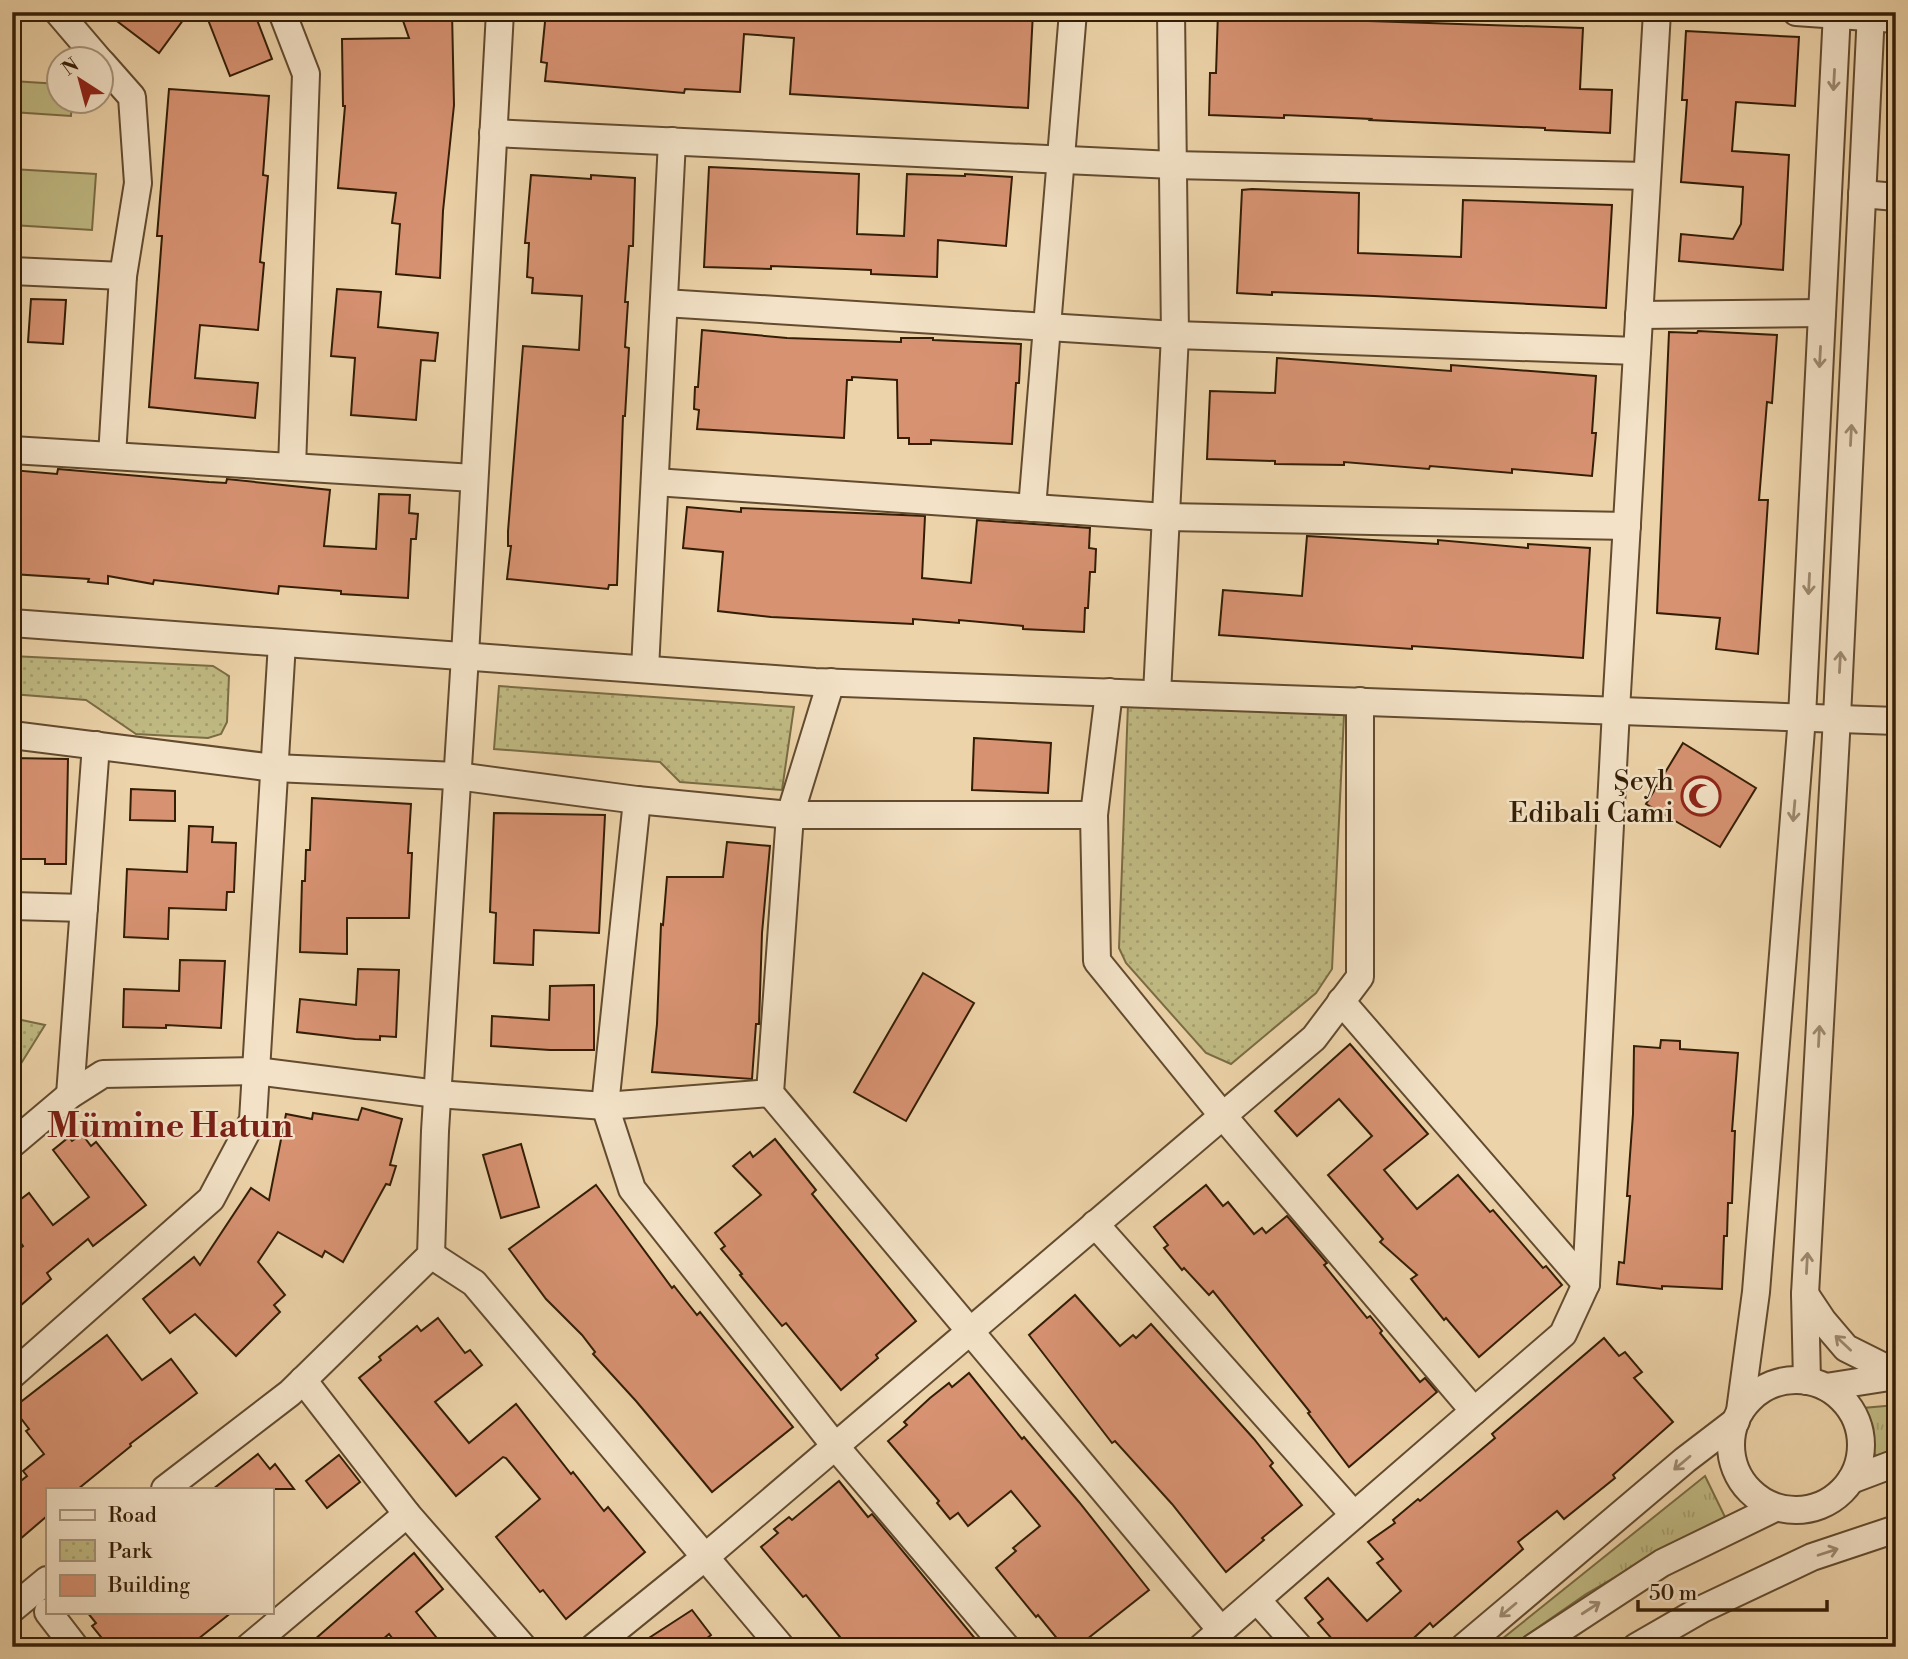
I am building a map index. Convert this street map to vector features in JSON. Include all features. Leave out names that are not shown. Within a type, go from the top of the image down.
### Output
[{"type":"street","points":[[58,12],[87,46]]},
{"type":"street","points":[[282,12],[306,74],[292,467]]},
{"type":"street","points":[[166,1488],[303,1380],[431,1255],[437,1094],[465,656],[500,12]]},
{"type":"street","points":[[1032,508],[1073,12]]},
{"type":"street","points":[[1157,694],[1175,335],[1171,12]]},
{"type":"street","points":[[831,682],[790,816],[770,1093],[971,1331],[1211,1638],[1563,1334],[1586,1284],[1657,12]]},
{"type":"street","points":[[1796,12],[1879,16],[1862,194],[1805,1294],[1816,1384]]},
{"type":"street","points":[[1464,1647],[1738,1416],[1756,1292],[1802,717],[1837,13]]},
{"type":"street","points":[[112,456],[123,276],[138,183],[132,97],[116,79]]},
{"type":"street","points":[[493,133],[1173,165],[1647,176]]},
{"type":"street","points":[[645,669],[672,141]]},
{"type":"street","points":[[1862,194],[1896,197]]},
{"type":"street","points":[[12,271],[123,276]]},
{"type":"street","points":[[664,303],[1175,335],[1637,351]]},
{"type":"street","points":[[1639,314],[1822,313]]},
{"type":"street","points":[[12,450],[474,478]]},
{"type":"street","points":[[655,482],[1166,517],[1627,526]]},
{"type":"street","points":[[12,623],[831,682],[1896,721]]},
{"type":"street","points":[[12,1375],[211,1199],[253,1120],[282,643]]},
{"type":"street","points":[[1110,692],[1094,815],[1097,961],[1223,1115],[1474,1411]]},
{"type":"street","points":[[594,1647],[704,1558],[1314,1038],[1360,977],[1360,701]]},
{"type":"street","points":[[12,735],[274,768],[457,776],[638,800],[790,816],[1094,815]]},
{"type":"street","points":[[70,1095],[96,745]]},
{"type":"street","points":[[638,800],[605,1106],[632,1189],[835,1446],[1006,1647]]},
{"type":"street","points":[[12,906],[84,908]]},
{"type":"street","points":[[1342,1001],[1586,1284]]},
{"type":"street","points":[[12,1144],[70,1095],[103,1074],[256,1071],[437,1094],[605,1106],[770,1093]]},
{"type":"street","points":[[1095,1224],[1354,1516]]},
{"type":"street","points":[[431,1255],[474,1283],[781,1647]]},
{"type":"street","points":[[1805,1294],[1846,1348],[1896,1374]]},
{"type":"street","points":[[1816,1384],[1842,1398],[1853,1414],[1860,1432],[1861,1451],[1857,1470],[1832,1500],[1814,1508],[1795,1511],[1775,1508],[1758,1499],[1744,1486],[1734,1468],[1730,1449],[1732,1429],[1753,1396],[1769,1386],[1788,1380],[1816,1384],[1896,1374]]},
{"type":"street","points":[[303,1380],[407,1514],[521,1646]]},
{"type":"street","points":[[1851,1480],[1896,1463]]},
{"type":"street","points":[[1535,1647],[1662,1563],[1775,1508]]},
{"type":"street","points":[[249,1647],[407,1514]]},
{"type":"street","points":[[1636,1647],[1702,1609],[1812,1557],[1896,1529]]},
{"type":"street","points":[[12,1609],[44,1599]]},
{"type":"street","points":[[1257,1600],[1299,1647]]},
{"type":"street","points":[[54,1614],[75,1647]]},
{"type":"green space","points":[[12,81],[46,83],[46,114],[12,112]]},
{"type":"green space","points":[[12,169],[96,174],[92,230],[12,225]]},
{"type":"green space","points":[[12,656],[213,666],[229,676],[227,722],[221,734],[208,738],[136,734],[86,700],[12,694]]},
{"type":"green space","points":[[499,686],[794,707],[782,790],[680,782],[660,762],[494,749]]},
{"type":"green space","points":[[1128,704],[1344,715],[1332,969],[1316,993],[1231,1064],[1206,1053],[1126,963],[1119,948]]},
{"type":"green space","points":[[12,1018],[45,1025],[12,1078]]},
{"type":"green space","points":[[1896,1405],[1896,1450],[1875,1456],[1863,1408]]},
{"type":"green space","points":[[1705,1476],[1726,1519],[1664,1549],[1586,1594],[1510,1647],[1492,1647]]},
{"type":"building","points":[[105,12],[189,12],[159,53]]},
{"type":"building","points":[[205,12],[254,12],[272,59],[230,76]]},
{"type":"building","points":[[400,12],[452,12],[454,105],[443,211],[440,278],[396,274],[400,224],[392,223],[396,193],[338,188],[345,106],[342,39],[409,38]]},
{"type":"building","points":[[546,12],[1033,12],[1028,108],[790,94],[794,38],[744,34],[740,92],[685,89],[684,93],[545,81],[547,63],[541,62]]},
{"type":"building","points":[[1218,12],[1288,13],[1369,18],[1369,21],[1583,28],[1580,89],[1612,90],[1610,133],[1284,115],[1284,118],[1209,115],[1210,73],[1216,73]]},
{"type":"building","points":[[1686,31],[1799,37],[1795,106],[1736,102],[1732,151],[1789,155],[1783,270],[1679,261],[1681,234],[1733,239],[1741,224],[1743,187],[1681,182],[1687,100],[1682,100]]},
{"type":"building","points":[[169,89],[269,96],[263,175],[268,176],[260,262],[264,263],[258,330],[200,325],[195,378],[258,383],[255,418],[149,407],[162,236],[157,236]]},
{"type":"building","points":[[709,167],[859,174],[857,234],[904,236],[907,174],[1012,177],[1006,246],[938,240],[937,277],[871,274],[871,270],[771,266],[771,269],[704,267]]},
{"type":"building","points":[[531,175],[591,179],[591,175],[635,178],[633,246],[629,246],[625,302],[628,302],[625,347],[629,348],[623,416],[617,585],[609,585],[608,589],[507,579],[511,546],[508,546],[508,531],[523,346],[579,350],[582,296],[532,293],[533,278],[527,277],[529,243],[525,243]]},
{"type":"building","points":[[1242,190],[1359,193],[1358,253],[1461,257],[1463,200],[1612,205],[1606,308],[1374,296],[1237,293]]},
{"type":"building","points":[[337,289],[381,292],[378,327],[438,333],[435,361],[421,360],[416,420],[351,415],[355,358],[331,356]]},
{"type":"building","points":[[31,299],[66,300],[63,344],[28,342]]},
{"type":"building","points":[[702,330],[787,338],[901,342],[901,338],[933,338],[1021,344],[1012,444],[931,440],[931,444],[909,444],[909,438],[898,438],[897,380],[852,377],[852,380],[847,380],[844,438],[697,429],[699,410],[694,409],[695,387],[698,387]]},
{"type":"building","points":[[1669,332],[1777,335],[1772,403],[1767,402],[1759,500],[1768,500],[1758,654],[1716,649],[1720,618],[1657,613]]},
{"type":"building","points":[[1277,358],[1451,371],[1451,365],[1596,376],[1592,433],[1596,433],[1592,476],[1512,469],[1512,473],[1344,462],[1344,465],[1275,464],[1275,461],[1207,459],[1210,391],[1275,393]]},
{"type":"building","points":[[58,469],[209,482],[226,483],[227,479],[330,490],[324,546],[376,549],[379,494],[410,495],[409,513],[418,514],[416,539],[411,539],[408,598],[341,594],[341,591],[279,586],[278,594],[154,580],[153,584],[108,576],[108,584],[88,582],[89,579],[12,574],[12,470],[57,474]]},
{"type":"building","points":[[687,507],[741,512],[741,508],[925,516],[922,578],[971,583],[977,520],[1090,528],[1089,548],[1096,549],[1095,572],[1090,572],[1084,632],[1023,629],[1023,626],[959,620],[959,623],[913,619],[913,624],[771,617],[718,611],[723,552],[683,548]]},
{"type":"building","points":[[1307,536],[1438,544],[1438,540],[1528,548],[1528,544],[1590,548],[1583,658],[1219,635],[1223,590],[1302,596]]},
{"type":"building","points":[[974,738],[1051,743],[1048,793],[972,790]]},
{"type":"building","name":"Şeyh Edibali Cami","points":[[1683,743],[1756,788],[1720,847],[1646,804]]},
{"type":"building","points":[[12,758],[68,759],[66,864],[45,864],[45,859],[12,859]]},
{"type":"building","points":[[131,789],[175,791],[175,821],[130,820]]},
{"type":"building","points":[[312,798],[411,804],[408,853],[412,853],[409,918],[347,918],[347,954],[300,952],[302,881],[305,881],[306,850],[310,850]]},
{"type":"building","points":[[494,813],[605,815],[599,933],[534,930],[533,965],[494,963],[496,913],[490,912]]},
{"type":"building","points":[[189,826],[213,827],[212,842],[236,843],[234,892],[227,892],[226,910],[169,908],[168,939],[124,937],[127,869],[187,872]]},
{"type":"building","points":[[727,842],[770,846],[762,933],[759,1024],[756,1024],[752,1079],[652,1072],[661,924],[663,925],[667,877],[723,877]]},
{"type":"building","points":[[180,960],[225,961],[221,1028],[166,1025],[166,1028],[123,1027],[124,989],[179,991]]},
{"type":"building","points":[[358,969],[399,970],[396,1037],[380,1036],[380,1040],[355,1039],[297,1032],[300,999],[356,1005]]},
{"type":"building","points":[[923,973],[974,1003],[906,1121],[854,1092]]},
{"type":"building","points":[[594,985],[594,1050],[491,1046],[492,1016],[549,1020],[550,986]]},
{"type":"building","points":[[1661,1040],[1680,1041],[1680,1049],[1738,1053],[1732,1131],[1735,1131],[1732,1203],[1728,1203],[1727,1236],[1724,1236],[1722,1289],[1662,1286],[1662,1289],[1617,1284],[1619,1262],[1624,1263],[1630,1196],[1627,1196],[1633,1114],[1634,1046],[1660,1048]]},
{"type":"building","points":[[1350,1044],[1428,1134],[1384,1170],[1417,1209],[1458,1175],[1490,1212],[1493,1210],[1543,1268],[1546,1266],[1562,1285],[1479,1357],[1411,1279],[1417,1275],[1380,1242],[1383,1239],[1328,1175],[1372,1136],[1339,1099],[1297,1136],[1275,1111]]},
{"type":"building","points":[[362,1108],[402,1119],[390,1165],[396,1166],[390,1185],[386,1184],[343,1262],[325,1251],[322,1257],[278,1232],[258,1262],[285,1295],[274,1305],[280,1312],[236,1356],[195,1314],[170,1333],[143,1299],[194,1257],[200,1265],[251,1188],[269,1200],[286,1114],[312,1119],[313,1113],[358,1120]]},
{"type":"building","points":[[82,1134],[91,1146],[96,1142],[146,1205],[93,1246],[88,1239],[47,1273],[51,1279],[12,1313],[12,1255],[23,1246],[12,1231],[12,1206],[29,1193],[53,1225],[89,1197],[53,1150],[69,1137],[72,1141]]},
{"type":"building","points":[[775,1139],[816,1190],[812,1194],[916,1321],[841,1390],[786,1323],[782,1326],[740,1275],[742,1274],[721,1249],[725,1246],[715,1233],[761,1195],[733,1166],[750,1152],[753,1157]]},
{"type":"building","points":[[521,1144],[539,1207],[501,1218],[483,1155]]},
{"type":"building","points":[[596,1185],[672,1288],[674,1286],[697,1315],[700,1312],[793,1427],[712,1492],[593,1354],[595,1352],[582,1335],[546,1299],[509,1249]]},
{"type":"building","points":[[1206,1185],[1223,1206],[1228,1202],[1254,1234],[1262,1228],[1266,1233],[1287,1216],[1327,1263],[1324,1265],[1367,1318],[1370,1316],[1382,1331],[1380,1333],[1420,1382],[1425,1378],[1437,1392],[1349,1467],[1308,1413],[1310,1412],[1213,1291],[1209,1295],[1184,1268],[1182,1270],[1164,1248],[1168,1245],[1154,1227]]},
{"type":"building","points":[[1075,1295],[1120,1346],[1133,1335],[1136,1338],[1151,1324],[1254,1439],[1273,1463],[1270,1466],[1302,1505],[1226,1572],[1172,1504],[1115,1441],[1112,1443],[1029,1335]]},
{"type":"building","points":[[438,1318],[465,1353],[470,1350],[482,1365],[435,1402],[469,1443],[516,1404],[571,1474],[573,1472],[604,1511],[608,1507],[645,1552],[566,1619],[543,1590],[540,1592],[496,1537],[540,1499],[506,1458],[503,1457],[456,1496],[359,1378],[381,1360],[379,1357],[417,1326],[421,1331]]},
{"type":"building","points":[[107,1335],[142,1380],[171,1359],[197,1393],[130,1444],[131,1446],[79,1488],[46,1488],[46,1517],[12,1546],[12,1488],[27,1476],[23,1471],[44,1454],[13,1408]]},
{"type":"building","points":[[1604,1338],[1619,1356],[1625,1352],[1642,1372],[1634,1378],[1673,1422],[1613,1475],[1615,1478],[1564,1519],[1557,1511],[1518,1542],[1523,1549],[1433,1627],[1430,1623],[1404,1647],[1339,1647],[1318,1623],[1323,1619],[1305,1598],[1328,1578],[1367,1621],[1401,1591],[1377,1563],[1383,1559],[1368,1542],[1395,1523],[1393,1520],[1418,1499],[1420,1501],[1495,1438],[1492,1434]]},
{"type":"building","points":[[969,1373],[1022,1439],[1024,1437],[1079,1502],[1149,1590],[1077,1647],[1068,1647],[1062,1639],[1059,1641],[996,1568],[1016,1551],[1013,1548],[1040,1526],[1011,1491],[968,1526],[958,1513],[950,1519],[937,1503],[939,1501],[888,1441],[907,1425],[904,1422],[930,1398],[949,1383],[952,1387]]},
{"type":"building","points":[[258,1454],[270,1469],[275,1464],[294,1489],[273,1488],[214,1488]]},
{"type":"building","points":[[339,1455],[360,1482],[327,1508],[306,1481]]},
{"type":"building","points":[[839,1481],[868,1517],[872,1514],[982,1647],[848,1647],[806,1595],[803,1597],[761,1547],[778,1533],[774,1529],[789,1517],[792,1520]]},
{"type":"building","points":[[414,1553],[443,1589],[416,1612],[444,1647],[399,1647],[389,1634],[374,1647],[306,1647]]},
{"type":"building","points":[[692,1610],[711,1635],[696,1647],[635,1647]]},
{"type":"building","points":[[89,1614],[229,1614],[188,1647],[109,1647],[92,1626],[96,1623]]},
{"type":"place","name":"Şeyh Edibali Cami","points":[[1701,796]]},
{"type":"district","name":"Mümine Hatun","points":[[170,1125]]}]
